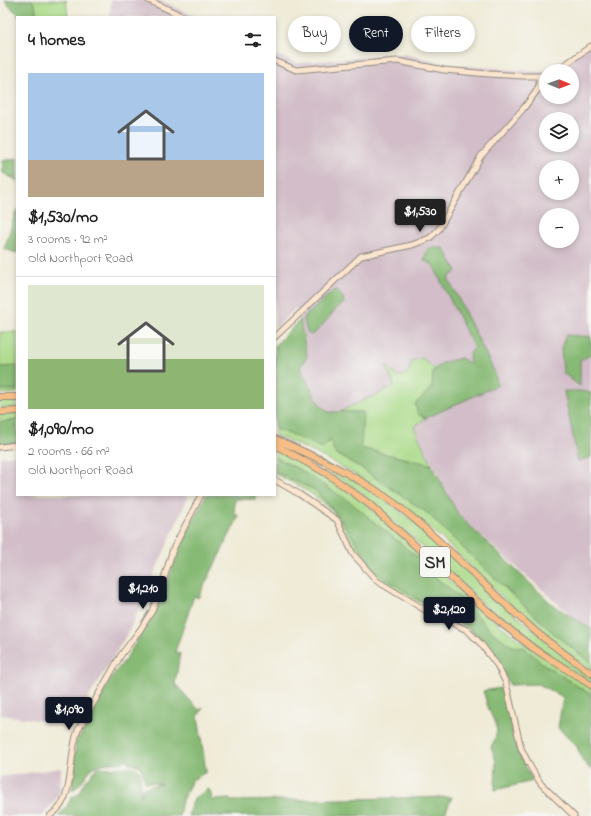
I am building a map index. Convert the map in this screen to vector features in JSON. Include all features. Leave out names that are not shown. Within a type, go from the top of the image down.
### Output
[{"type":"highway","points":[[0,397],[16,397]]},
{"type":"highway","points":[[0,412],[16,411]]},
{"type":"highway","name":"SM","points":[[276,439],[338,468],[406,512],[448,548],[533,630],[591,673]]},
{"type":"highway","name":"SM","points":[[276,446],[326,473],[369,504],[500,622],[533,648],[591,685]]},
{"type":"main road","points":[[148,0],[182,16]]},
{"type":"main road","points":[[566,64],[591,46]]},
{"type":"main road","points":[[276,61],[296,70],[398,61],[444,70],[509,76],[539,76]]},
{"type":"main road","points":[[536,92],[539,85]]},
{"type":"main road","points":[[276,336],[360,256],[412,245],[430,238],[439,229],[480,156],[523,109],[539,89]]},
{"type":"main road","points":[[0,447],[16,445]]},
{"type":"main road","points":[[276,481],[299,494],[337,520],[353,554],[377,581],[425,610],[467,630],[481,644],[497,665],[506,683],[521,748],[531,768],[541,784],[574,816]]},
{"type":"main road","points":[[50,816],[61,805],[67,791],[75,739],[78,730],[121,655],[147,621],[162,585],[173,549],[200,496]]},
{"type":"shaded area","points":[[111,0],[155,0],[167,3],[194,16],[110,16]]},
{"type":"shaded area","points":[[591,43],[591,633],[459,516],[394,386],[339,412],[329,412],[320,405],[300,368],[307,356],[305,339],[296,308],[276,328],[276,54],[296,63],[403,54],[454,65],[539,72],[539,104],[579,104],[579,64],[557,64]]},
{"type":"shaded area","points":[[16,455],[16,496],[189,496],[130,629],[69,730],[59,723],[0,715],[0,457]]},
{"type":"shaded area","points":[[61,768],[60,794],[42,816],[0,816],[0,777]]},
{"type":"green space","points":[[5,0],[32,0],[35,5],[37,16],[18,16],[18,14]]},
{"type":"green space","points":[[18,0],[66,0],[68,16],[20,16]]},
{"type":"green space","points":[[16,158],[16,180],[3,173],[2,161]]},
{"type":"green space","points":[[16,212],[16,253],[4,249]]},
{"type":"green space","points":[[428,248],[444,248],[457,271],[448,278],[494,371],[498,385],[426,418],[418,414],[415,404],[432,387],[433,371],[442,363],[461,358],[470,364],[469,355],[474,348],[433,265],[424,260]]},
{"type":"green space","points":[[334,290],[337,290],[343,298],[344,303],[334,311],[315,333],[310,335],[307,332],[303,318]]},
{"type":"green space","points":[[300,320],[307,356],[300,368],[320,405],[329,412],[363,412],[361,448],[432,465],[459,516],[553,605],[591,629],[591,663],[558,637],[426,512],[361,468],[335,453],[330,440],[322,448],[276,429],[276,344]]},
{"type":"green space","points":[[0,332],[16,332],[16,393],[0,394]]},
{"type":"green space","points":[[566,335],[591,337],[591,354],[580,361],[580,386],[563,373],[561,348]]},
{"type":"green space","points":[[422,358],[435,369],[433,371],[433,387],[418,414],[426,418],[414,427],[432,465],[360,448],[363,412],[339,412],[394,386],[386,365],[397,377],[408,373],[412,361]]},
{"type":"green space","points":[[16,366],[16,390],[0,390],[0,367]]},
{"type":"green space","points":[[564,391],[581,391],[591,393],[591,457],[578,461]]},
{"type":"green space","points":[[0,399],[16,399],[16,408],[0,408]]},
{"type":"green space","points":[[16,413],[16,443],[0,445],[0,414]]},
{"type":"green space","points":[[16,420],[16,442],[0,444],[0,422]]},
{"type":"green space","points":[[276,429],[290,434],[330,440],[335,453],[361,468],[426,512],[558,637],[591,663],[591,670],[530,623],[444,540],[400,505],[366,481],[331,461],[276,435]]},
{"type":"green space","points":[[276,449],[321,472],[343,486],[379,515],[501,626],[591,687],[591,695],[542,663],[523,647],[511,646],[491,631],[463,600],[435,577],[423,562],[300,470],[276,458]]},
{"type":"green space","points":[[313,457],[375,493],[414,522],[499,601],[591,676],[591,682],[550,656],[491,611],[404,530],[360,492],[312,461]]},
{"type":"green space","points":[[276,458],[300,470],[350,502],[423,562],[435,577],[463,600],[491,631],[511,646],[523,647],[542,663],[591,695],[591,770],[583,761],[577,747],[558,728],[563,697],[538,684],[510,685],[496,658],[480,637],[465,624],[422,602],[377,573],[344,524],[315,490],[276,472]]},
{"type":"green space","points":[[276,472],[315,490],[344,524],[377,573],[422,602],[465,624],[480,637],[496,658],[477,637],[454,619],[388,585],[366,563],[329,508],[315,496],[276,475]]},
{"type":"green space","points":[[206,496],[256,496],[256,499],[235,499],[234,514],[239,516],[198,598],[194,596],[175,652],[180,653],[175,684],[199,710],[203,708],[198,716],[206,772],[192,780],[182,800],[179,816],[58,816],[66,808],[72,797],[79,794],[85,782],[97,768],[134,767],[139,771],[141,796],[143,788],[162,784],[145,782],[140,766],[129,763],[125,759],[123,762],[104,764],[94,767],[88,772],[79,785],[72,790],[76,742],[84,730],[113,675],[125,660],[156,610],[185,537]]},
{"type":"green space","points":[[500,688],[504,692],[518,752],[533,781],[495,790],[496,761],[491,747],[497,732],[483,691]]},
{"type":"green space","points":[[209,789],[213,800],[230,799],[230,801],[452,797],[444,816],[188,816],[194,798]]}]
